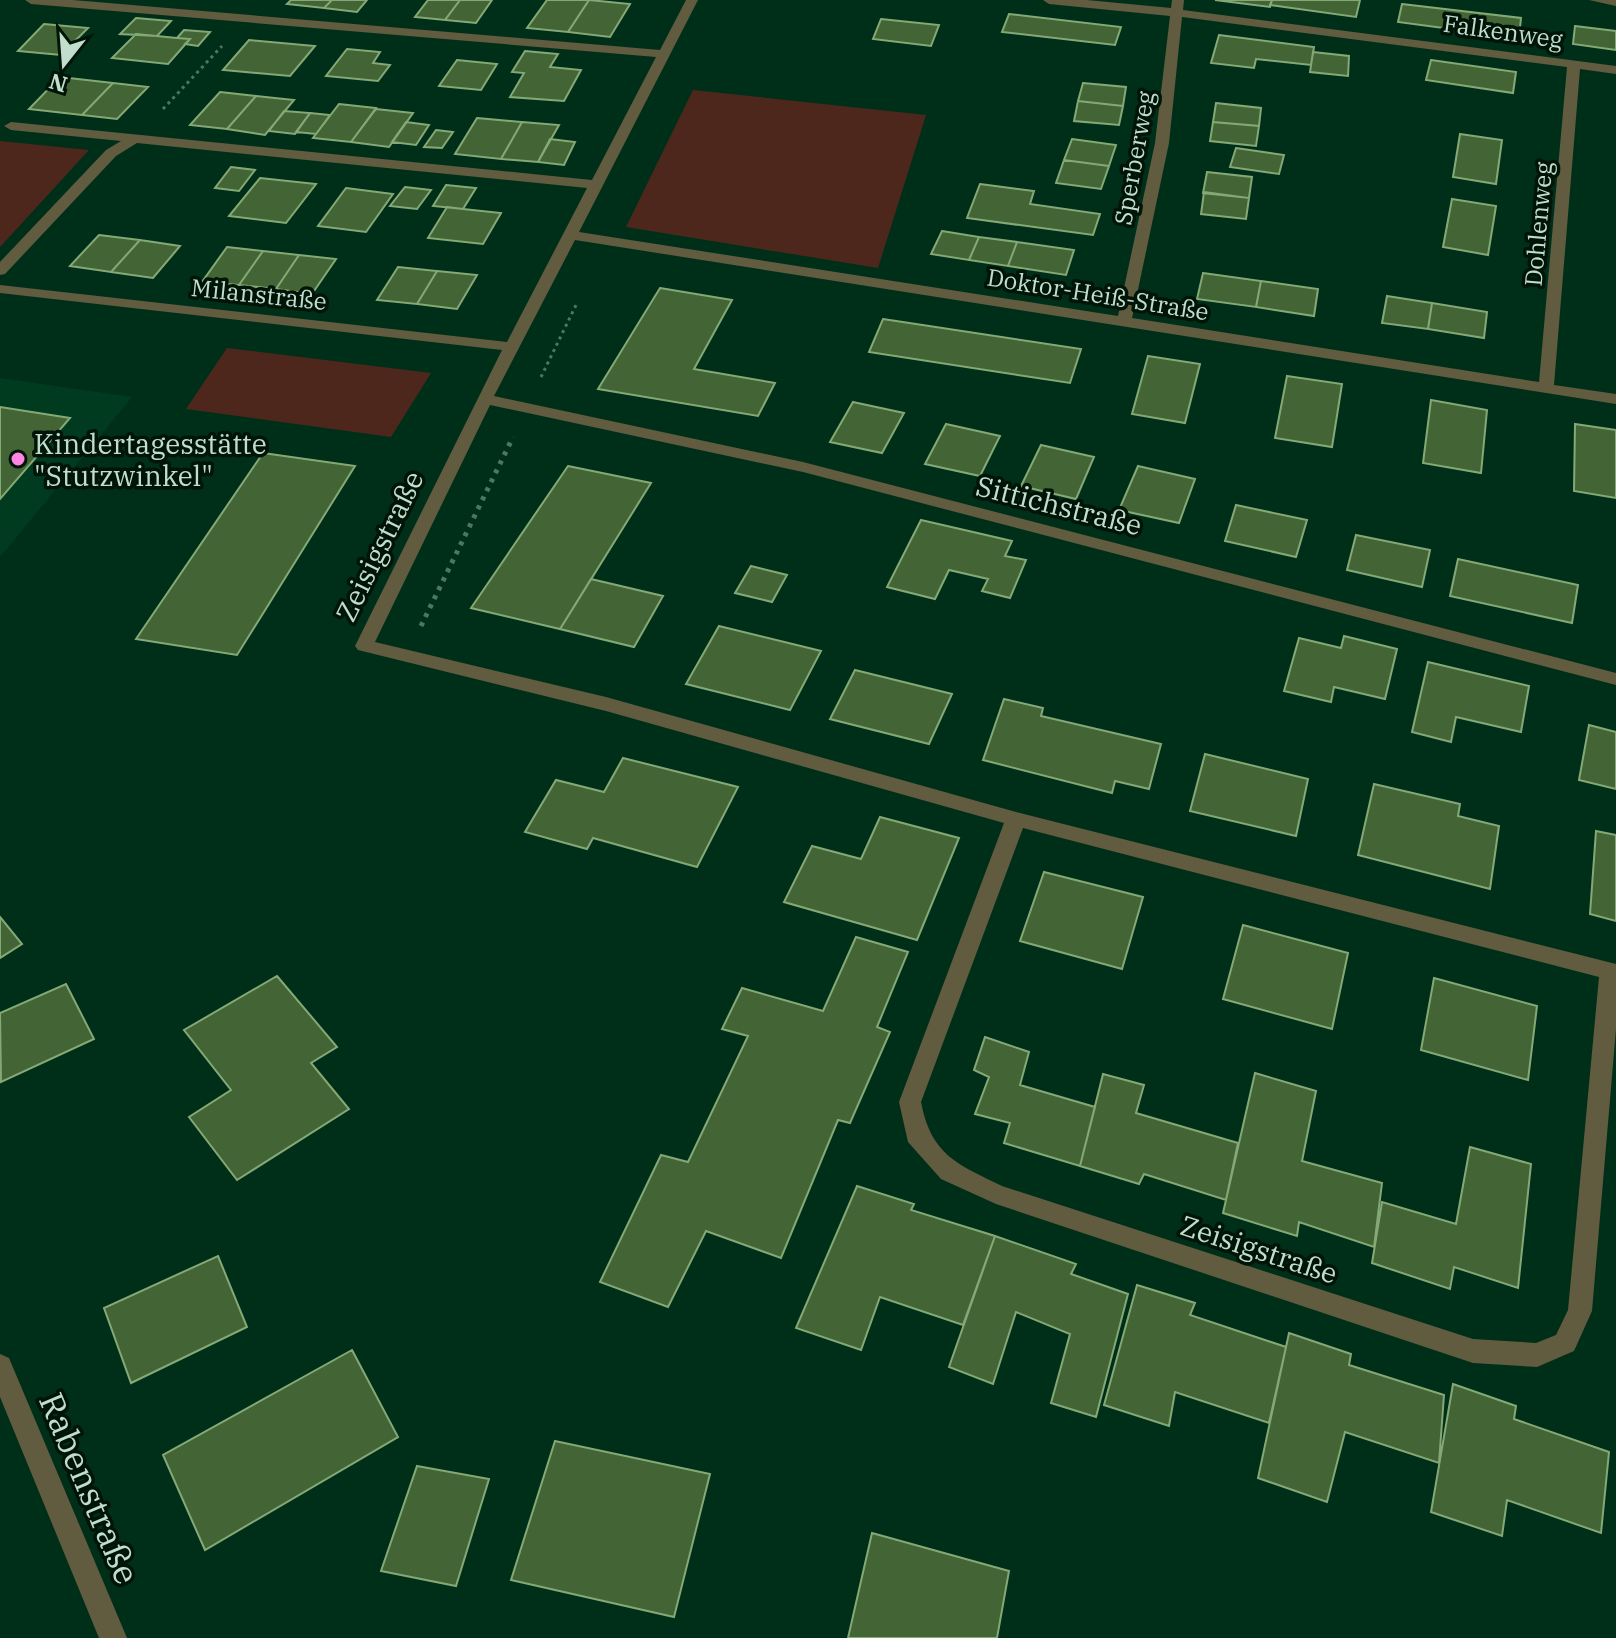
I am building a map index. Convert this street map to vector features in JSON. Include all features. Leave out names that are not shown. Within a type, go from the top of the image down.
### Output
[{"type":"street","points":[[31,0],[663,54]]},
{"type":"street","name":"Zeisigstraße","points":[[692,0],[573,235],[485,399],[364,646],[606,704],[1016,819],[1613,972],[1580,1311],[1565,1343],[1537,1355],[1473,1351],[996,1194],[949,1172],[916,1135],[910,1102],[1016,819]]},
{"type":"street","name":"Falkenweg","points":[[1049,0],[1178,6],[1616,70]]},
{"type":"street","points":[[1595,0],[1616,2]]},
{"type":"street","name":"Sperberweg","points":[[1124,322],[1162,143],[1178,6]]},
{"type":"street","name":"Dohlenweg","points":[[1546,388],[1574,64]]},
{"type":"street","points":[[11,126],[596,185]]},
{"type":"street","points":[[0,271],[111,153],[135,138]]},
{"type":"street","name":"Doktor-Heiß-Straße","points":[[573,235],[1616,399]]},
{"type":"street","name":"Milanstraße","points":[[0,289],[513,347]]},
{"type":"street","name":"Sittichstraße","points":[[485,399],[803,467],[1616,679]]},
{"type":"street","name":"Rabenstraße","points":[[0,1366],[113,1638]]},
{"type":"path","points":[[135,138],[248,19]]},
{"type":"path","points":[[406,656],[607,240]]},
{"type":"shaded area","points":[[693,90],[926,115],[878,268],[626,227]]},
{"type":"shaded area","points":[[0,141],[89,150],[0,247]]},
{"type":"shaded area","points":[[227,348],[431,373],[391,437],[186,409]]},
{"type":"shaded area","points":[[0,378],[132,397],[0,557]]},
{"type":"building","points":[[291,0],[332,0],[324,8],[287,4]]},
{"type":"building","points":[[332,0],[367,0],[357,12],[324,8]]},
{"type":"building","points":[[428,0],[460,0],[445,20],[415,17]]},
{"type":"building","points":[[460,0],[492,0],[476,23],[445,20]]},
{"type":"building","points":[[547,0],[589,0],[568,32],[527,28]]},
{"type":"building","points":[[589,0],[630,4],[610,37],[568,32]]},
{"type":"building","points":[[1215,0],[1272,0],[1270,7]]},
{"type":"building","points":[[1272,0],[1360,0],[1356,17],[1270,5]]},
{"type":"building","points":[[1402,4],[1521,18],[1519,38],[1398,22]]},
{"type":"building","points":[[1009,14],[1121,27],[1115,45],[1002,32]]},
{"type":"building","points":[[136,18],[171,21],[157,36],[120,34]]},
{"type":"building","points":[[881,19],[939,25],[931,46],[873,39]]},
{"type":"building","points":[[44,24],[88,28],[61,55],[18,51]]},
{"type":"building","points":[[1575,26],[1616,31],[1616,50],[1573,44]]},
{"type":"building","points":[[184,30],[210,32],[198,46],[185,44],[190,39],[177,38]]},
{"type":"building","points":[[136,34],[190,39],[168,64],[112,58]]},
{"type":"building","points":[[1219,35],[1314,47],[1311,65],[1256,59],[1254,68],[1211,63]]},
{"type":"building","points":[[249,40],[315,46],[290,76],[223,70]]},
{"type":"building","points":[[347,49],[380,52],[373,63],[390,65],[378,81],[326,76]]},
{"type":"building","points":[[525,51],[558,54],[550,67],[581,70],[564,101],[510,97],[524,73],[512,72]]},
{"type":"building","points":[[1313,52],[1349,56],[1348,76],[1310,72]]},
{"type":"building","points":[[457,60],[497,64],[481,90],[439,86]]},
{"type":"building","points":[[1431,60],[1516,72],[1513,93],[1426,80]]},
{"type":"building","points":[[60,77],[113,83],[82,115],[29,109]]},
{"type":"building","points":[[113,83],[148,87],[117,119],[82,115]]},
{"type":"building","points":[[1083,83],[1126,87],[1123,106],[1078,101]]},
{"type":"building","points":[[220,92],[256,96],[227,129],[190,125]]},
{"type":"building","points":[[256,96],[294,100],[265,135],[227,129]]},
{"type":"building","points":[[1078,101],[1123,106],[1119,125],[1074,121]]},
{"type":"building","points":[[1216,103],[1261,108],[1259,126],[1213,122]]},
{"type":"building","points":[[339,104],[376,108],[351,142],[313,138]]},
{"type":"building","points":[[376,109],[413,113],[389,147],[351,142]]},
{"type":"building","points":[[284,111],[310,113],[295,134],[269,131]]},
{"type":"building","points":[[310,113],[330,115],[316,134],[296,132]]},
{"type":"building","points":[[477,118],[522,122],[501,159],[455,154]]},
{"type":"building","points":[[406,122],[429,125],[416,145],[392,142]]},
{"type":"building","points":[[522,122],[559,125],[538,162],[501,159]]},
{"type":"building","points":[[1213,122],[1259,126],[1256,146],[1210,141]]},
{"type":"building","points":[[436,130],[453,132],[442,148],[424,147]]},
{"type":"building","points":[[1460,134],[1502,140],[1496,184],[1453,177]]},
{"type":"building","points":[[550,139],[575,142],[564,165],[538,162]]},
{"type":"building","points":[[1072,139],[1116,145],[1109,166],[1064,160]]},
{"type":"building","points":[[1236,148],[1284,155],[1279,174],[1230,167]]},
{"type":"building","points":[[1064,160],[1109,166],[1101,189],[1056,183]]},
{"type":"building","points":[[231,167],[255,170],[239,191],[215,188]]},
{"type":"building","points":[[1207,172],[1252,177],[1249,198],[1203,193]]},
{"type":"building","points":[[260,178],[316,184],[286,223],[229,216]]},
{"type":"building","points":[[980,184],[1034,191],[1030,204],[1100,214],[1093,235],[967,218]]},
{"type":"building","points":[[446,185],[476,188],[463,209],[433,206]]},
{"type":"building","points":[[405,187],[431,190],[417,209],[390,206]]},
{"type":"building","points":[[346,188],[393,194],[366,232],[318,226]]},
{"type":"building","points":[[1204,192],[1249,198],[1246,219],[1201,214]]},
{"type":"building","points":[[1452,199],[1496,206],[1488,255],[1443,247]]},
{"type":"building","points":[[447,207],[501,213],[483,244],[428,238]]},
{"type":"building","points":[[942,231],[979,237],[969,260],[931,254]]},
{"type":"building","points":[[99,235],[140,240],[111,272],[70,266]]},
{"type":"building","points":[[979,237],[1017,242],[1008,266],[969,260]]},
{"type":"building","points":[[140,240],[180,246],[153,278],[111,272]]},
{"type":"building","points":[[1017,242],[1074,250],[1066,275],[1008,266]]},
{"type":"building","points":[[227,247],[263,251],[239,285],[202,282]]},
{"type":"building","points":[[263,251],[299,255],[276,289],[239,285]]},
{"type":"building","points":[[299,255],[336,259],[312,294],[276,289]]},
{"type":"building","points":[[398,267],[437,271],[417,304],[377,300]]},
{"type":"building","points":[[437,271],[477,275],[457,309],[417,304]]},
{"type":"building","points":[[1203,273],[1261,281],[1256,307],[1197,299]]},
{"type":"building","points":[[1261,281],[1318,289],[1314,316],[1256,307]]},
{"type":"building","points":[[660,288],[732,300],[694,369],[775,383],[758,416],[598,389]]},
{"type":"building","points":[[1387,296],[1432,303],[1428,329],[1382,323]]},
{"type":"building","points":[[1432,303],[1487,312],[1484,338],[1428,329]]},
{"type":"building","points":[[883,319],[1081,349],[1070,383],[869,352]]},
{"type":"building","points":[[1148,356],[1200,364],[1185,423],[1132,414]]},
{"type":"building","points":[[1287,376],[1342,384],[1332,447],[1275,438]]},
{"type":"building","points":[[1431,400],[1487,410],[1481,473],[1423,463]]},
{"type":"building","points":[[853,402],[904,413],[882,453],[830,442]]},
{"type":"building","name":"Kindertagesstätte \"Stutzwinkel\"","points":[[0,407],[70,418],[0,499]]},
{"type":"building","points":[[946,424],[1000,436],[980,476],[925,464]]},
{"type":"building","points":[[1575,424],[1616,430],[1616,498],[1574,491]]},
{"type":"building","points":[[1041,445],[1094,457],[1076,499],[1021,486]]},
{"type":"building","points":[[263,453],[355,466],[237,655],[136,639]]},
{"type":"building","points":[[568,466],[651,483],[560,629],[471,608]]},
{"type":"building","points":[[1138,466],[1195,479],[1179,523],[1119,510]]},
{"type":"building","points":[[1236,505],[1307,520],[1296,557],[1225,541]]},
{"type":"building","points":[[921,520],[1012,541],[1005,556],[1026,560],[1010,598],[982,591],[988,579],[949,570],[935,599],[887,587]]},
{"type":"building","points":[[1356,535],[1430,550],[1422,587],[1347,570]]},
{"type":"building","points":[[1458,559],[1578,585],[1572,623],[1450,596]]},
{"type":"building","points":[[751,566],[787,575],[772,602],[735,593]]},
{"type":"building","points":[[591,579],[663,596],[634,647],[560,629]]},
{"type":"building","points":[[719,626],[821,651],[790,710],[686,684]]},
{"type":"building","points":[[1344,636],[1397,649],[1385,699],[1334,687],[1331,702],[1284,691],[1299,638],[1341,648]]},
{"type":"building","points":[[1428,662],[1529,686],[1521,732],[1456,717],[1451,742],[1412,732]]},
{"type":"building","points":[[855,670],[952,694],[929,744],[830,719]]},
{"type":"building","points":[[1004,699],[1043,708],[1041,716],[1161,744],[1149,789],[1115,781],[1112,793],[983,760]]},
{"type":"building","points":[[1589,725],[1616,732],[1616,789],[1579,780]]},
{"type":"building","points":[[1205,754],[1308,779],[1296,836],[1190,811]]},
{"type":"building","points":[[623,758],[738,787],[697,867],[593,838],[587,849],[525,832],[556,780],[604,792]]},
{"type":"building","points":[[1374,784],[1460,804],[1458,816],[1499,826],[1490,889],[1358,855]]},
{"type":"building","points":[[880,817],[959,838],[917,940],[784,902],[812,846],[861,859]]},
{"type":"building","points":[[1596,831],[1616,835],[1616,921],[1590,914]]},
{"type":"building","points":[[1044,872],[1143,897],[1122,969],[1020,941]]},
{"type":"building","points":[[0,917],[22,944],[0,958]]},
{"type":"building","points":[[1243,925],[1348,953],[1332,1029],[1223,999]]},
{"type":"building","points":[[856,937],[908,952],[877,1027],[890,1032],[850,1123],[838,1120],[781,1258],[706,1231],[668,1307],[600,1282],[661,1155],[688,1162],[748,1036],[722,1029],[742,988],[823,1011]]},
{"type":"building","points":[[277,976],[337,1047],[311,1063],[349,1109],[237,1180],[189,1117],[231,1090],[184,1030]]},
{"type":"building","points":[[1434,978],[1537,1006],[1528,1080],[1421,1050]]},
{"type":"building","points":[[66,984],[94,1039],[1,1082],[0,1013]]},
{"type":"building","points":[[985,1037],[1029,1052],[1020,1085],[1095,1107],[1080,1166],[1004,1143],[1010,1123],[975,1114],[989,1077],[974,1070]]},
{"type":"building","points":[[1255,1073],[1316,1091],[1302,1161],[1382,1183],[1374,1247],[1299,1222],[1297,1236],[1223,1213]]},
{"type":"building","points":[[1103,1074],[1144,1085],[1136,1113],[1238,1143],[1226,1200],[1144,1174],[1139,1184],[1080,1166]]},
{"type":"building","points":[[1470,1147],[1531,1164],[1518,1288],[1454,1267],[1450,1289],[1372,1263],[1382,1202],[1456,1224]]},
{"type":"building","points":[[857,1186],[914,1204],[911,1210],[995,1236],[963,1325],[880,1297],[861,1350],[796,1328]]},
{"type":"building","points":[[995,1236],[1076,1264],[1071,1274],[1128,1294],[1096,1417],[1051,1403],[1070,1334],[1016,1312],[993,1384],[949,1367]]},
{"type":"building","points":[[218,1256],[247,1327],[131,1383],[104,1308]]},
{"type":"building","points":[[1137,1285],[1195,1303],[1190,1315],[1286,1347],[1269,1423],[1175,1392],[1169,1426],[1104,1405]]},
{"type":"building","points":[[1289,1333],[1351,1354],[1349,1365],[1444,1395],[1439,1463],[1345,1432],[1327,1502],[1258,1478]]},
{"type":"building","points":[[352,1350],[398,1437],[205,1550],[163,1455]]},
{"type":"building","points":[[1453,1384],[1516,1406],[1514,1419],[1609,1452],[1601,1533],[1507,1500],[1502,1536],[1431,1512]]},
{"type":"building","points":[[555,1441],[710,1474],[674,1617],[511,1580]]},
{"type":"building","points":[[417,1466],[489,1479],[456,1586],[381,1571]]},
{"type":"building","points":[[872,1533],[1009,1571],[997,1638],[848,1638]]},
{"type":"place","name":"Kindertagesstätte \"Stutzwinkel\"","points":[[18,459]]}]
